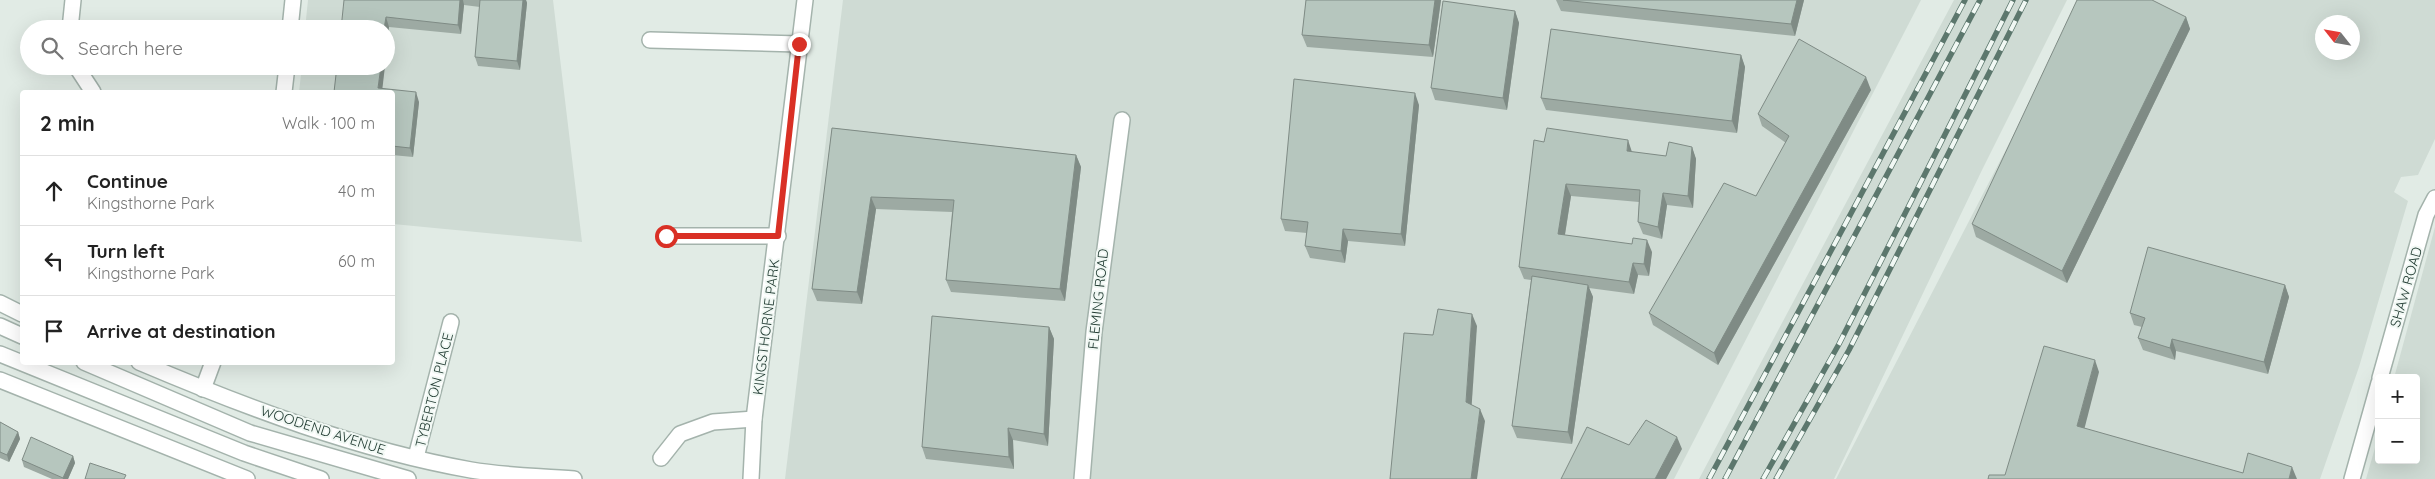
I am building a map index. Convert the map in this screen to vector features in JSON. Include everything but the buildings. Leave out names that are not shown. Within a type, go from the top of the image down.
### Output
[{"type":"street","points":[[71,20],[73,0]]},
{"type":"street","points":[[291,20],[293,0]]},
{"type":"street","name":"KINGSTHORNE PARK","points":[[751,479],[754,419],[778,236],[805,0]]},
{"type":"street","points":[[650,40],[799,44]]},
{"type":"street","points":[[82,75],[92,90]]},
{"type":"street","points":[[284,90],[286,75]]},
{"type":"street","name":"FLEMING ROAD","points":[[1082,479],[1094,332],[1122,120]]},
{"type":"street","name":"SHAW ROAD","points":[[2381,374],[2426,215],[2435,198]]},
{"type":"street","points":[[666,236],[778,236]]},
{"type":"street","points":[[0,304],[20,313]]},
{"type":"street","name":"TYBERTON PLACE","points":[[416,457],[451,322]]},
{"type":"street","points":[[0,326],[20,335]]},
{"type":"street","points":[[0,354],[20,362]]},
{"type":"street","points":[[27,365],[244,453],[322,479]]},
{"type":"street","name":"WOODEND AVENUE","points":[[91,365],[250,433],[408,479]]},
{"type":"street","name":"WOODEND AVENUE","points":[[146,365],[203,389],[370,447],[472,470],[574,479]]},
{"type":"street","points":[[203,389],[213,365]]},
{"type":"street","points":[[0,380],[247,479]]},
{"type":"street","points":[[2352,479],[2375,397]]},
{"type":"street","points":[[661,458],[680,434],[713,422],[754,419]]},
{"type":"shaded area","points":[[308,0],[553,0],[582,242],[395,224],[395,90],[299,90],[301,75],[395,75],[395,20],[306,20]]},
{"type":"shaded area","points":[[843,0],[1921,0],[1674,479],[785,479]]},
{"type":"shaded area","points":[[1954,0],[2067,0],[1982,170],[1834,479],[1699,479]]},
{"type":"shaded area","points":[[2083,0],[2435,0],[2435,139],[2418,175],[2401,177],[2394,192],[2408,201],[2359,367],[2320,479],[1836,479]]},
{"type":"shaded area","points":[[2435,227],[2435,479],[2366,479],[2375,448],[2375,464],[2420,464],[2420,374],[2395,374]]},
{"type":"railway","points":[[1709,479],[1965,0]]},
{"type":"railway","points":[[1725,479],[1980,0]]},
{"type":"railway","points":[[1763,479],[1839,344],[2013,0]]},
{"type":"railway","points":[[1776,479],[1849,350],[2026,0]]},
{"type":"route","points":[[666,236],[778,236],[799,44]]}]
